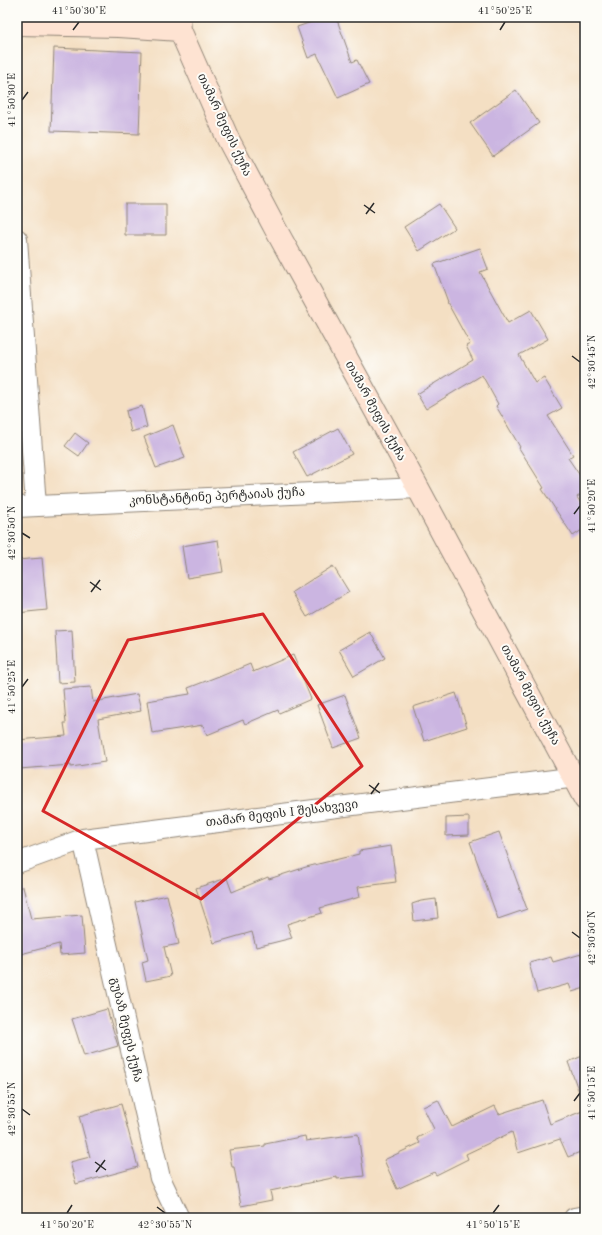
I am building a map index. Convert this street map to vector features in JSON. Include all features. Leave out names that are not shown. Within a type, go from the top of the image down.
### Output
[{"type":"street","points":[[17,24],[119,26],[179,24]]},
{"type":"street","name":"თამარ მეფის ქუჩა","points":[[179,24],[236,153],[278,234],[580,777],[585,799]]},
{"type":"street","points":[[17,239],[26,506]]},
{"type":"street","name":"კონსტანტინე პერტაიას ქუჩა","points":[[26,506],[418,488]]},
{"type":"street","name":"თამარ მეფის I შესახვევი","points":[[17,863],[82,839],[580,777]]},
{"type":"street","name":"გუბაზ მეფეს ქუჩა","points":[[82,839],[160,1178],[179,1218]]},
{"type":"street","points":[[574,1218],[585,1216]]},
{"type":"highlighted area","points":[[263,614],[362,766],[201,899],[43,811],[128,640]]},
{"type":"building","points":[[326,17],[336,17],[352,62],[357,60],[369,84],[338,98],[317,54],[308,58],[297,27]]},
{"type":"building","points":[[54,48],[142,52],[139,134],[51,131]]},
{"type":"building","points":[[516,90],[539,123],[493,156],[470,123]]},
{"type":"building","points":[[125,204],[166,204],[166,235],[125,235]]},
{"type":"building","points":[[439,204],[455,228],[419,251],[404,227]]},
{"type":"building","points":[[480,248],[488,269],[480,272],[508,323],[531,310],[548,339],[519,355],[535,383],[544,378],[562,408],[548,416],[573,455],[568,458],[585,483],[585,492],[577,497],[585,510],[585,528],[573,536],[542,489],[544,488],[519,448],[520,447],[496,406],[498,404],[482,375],[426,409],[417,394],[473,360],[466,346],[470,344],[447,302],[434,264]]},
{"type":"building","points":[[142,406],[147,427],[131,432],[126,411]]},
{"type":"building","points":[[173,425],[185,458],[156,468],[144,437]]},
{"type":"building","points":[[338,428],[352,454],[307,477],[293,452]]},
{"type":"building","points":[[75,433],[88,443],[79,456],[65,446]]},
{"type":"building","points":[[218,540],[223,572],[187,578],[182,546]]},
{"type":"building","points":[[42,558],[47,610],[17,613],[17,560]]},
{"type":"building","points":[[333,566],[349,592],[307,617],[292,592]]},
{"type":"building","points":[[72,630],[75,682],[58,683],[55,631]]},
{"type":"building","points":[[370,632],[385,658],[354,676],[339,650]]},
{"type":"building","points":[[293,655],[311,699],[279,713],[278,710],[245,724],[243,720],[207,735],[203,725],[152,733],[147,701],[190,694],[188,688],[250,664],[253,672]]},
{"type":"building","points":[[91,687],[93,702],[137,694],[141,711],[98,719],[105,762],[71,767],[71,765],[19,769],[17,740],[66,736],[63,689]]},
{"type":"building","points":[[456,693],[467,727],[424,741],[413,707]]},
{"type":"building","points":[[345,695],[361,738],[333,748],[317,705]]},
{"type":"building","points":[[469,817],[469,835],[446,836],[446,818]]},
{"type":"building","points":[[499,832],[527,909],[498,919],[470,842]]},
{"type":"building","points":[[391,846],[396,882],[358,887],[360,897],[320,908],[322,913],[287,924],[292,938],[256,947],[252,932],[214,943],[196,888],[227,878],[232,892],[268,877],[269,879],[306,867],[359,854],[359,851]]},
{"type":"building","points":[[17,887],[23,887],[31,919],[82,915],[85,953],[60,955],[59,944],[17,955]]},
{"type":"building","points":[[167,895],[179,944],[164,947],[171,976],[146,981],[142,962],[148,960],[135,902]]},
{"type":"building","points":[[436,899],[438,918],[414,921],[412,904]]},
{"type":"building","points":[[585,953],[585,988],[572,992],[569,984],[537,993],[529,963],[551,957],[553,962]]},
{"type":"building","points":[[107,1009],[118,1046],[84,1056],[72,1019]]},
{"type":"building","points":[[585,1055],[585,1103],[583,1103],[568,1062]]},
{"type":"building","points":[[438,1100],[452,1127],[495,1106],[499,1114],[542,1100],[550,1124],[585,1110],[585,1150],[568,1157],[560,1139],[518,1153],[512,1132],[466,1154],[468,1159],[436,1175],[434,1172],[397,1189],[384,1160],[420,1143],[417,1138],[434,1129],[423,1107]]},
{"type":"building","points":[[121,1104],[138,1167],[76,1184],[70,1162],[90,1157],[79,1116]]},
{"type":"building","points":[[358,1134],[364,1176],[337,1179],[337,1177],[270,1191],[272,1200],[241,1206],[234,1167],[232,1167],[229,1150],[265,1146],[265,1144],[305,1136],[306,1141]]}]
